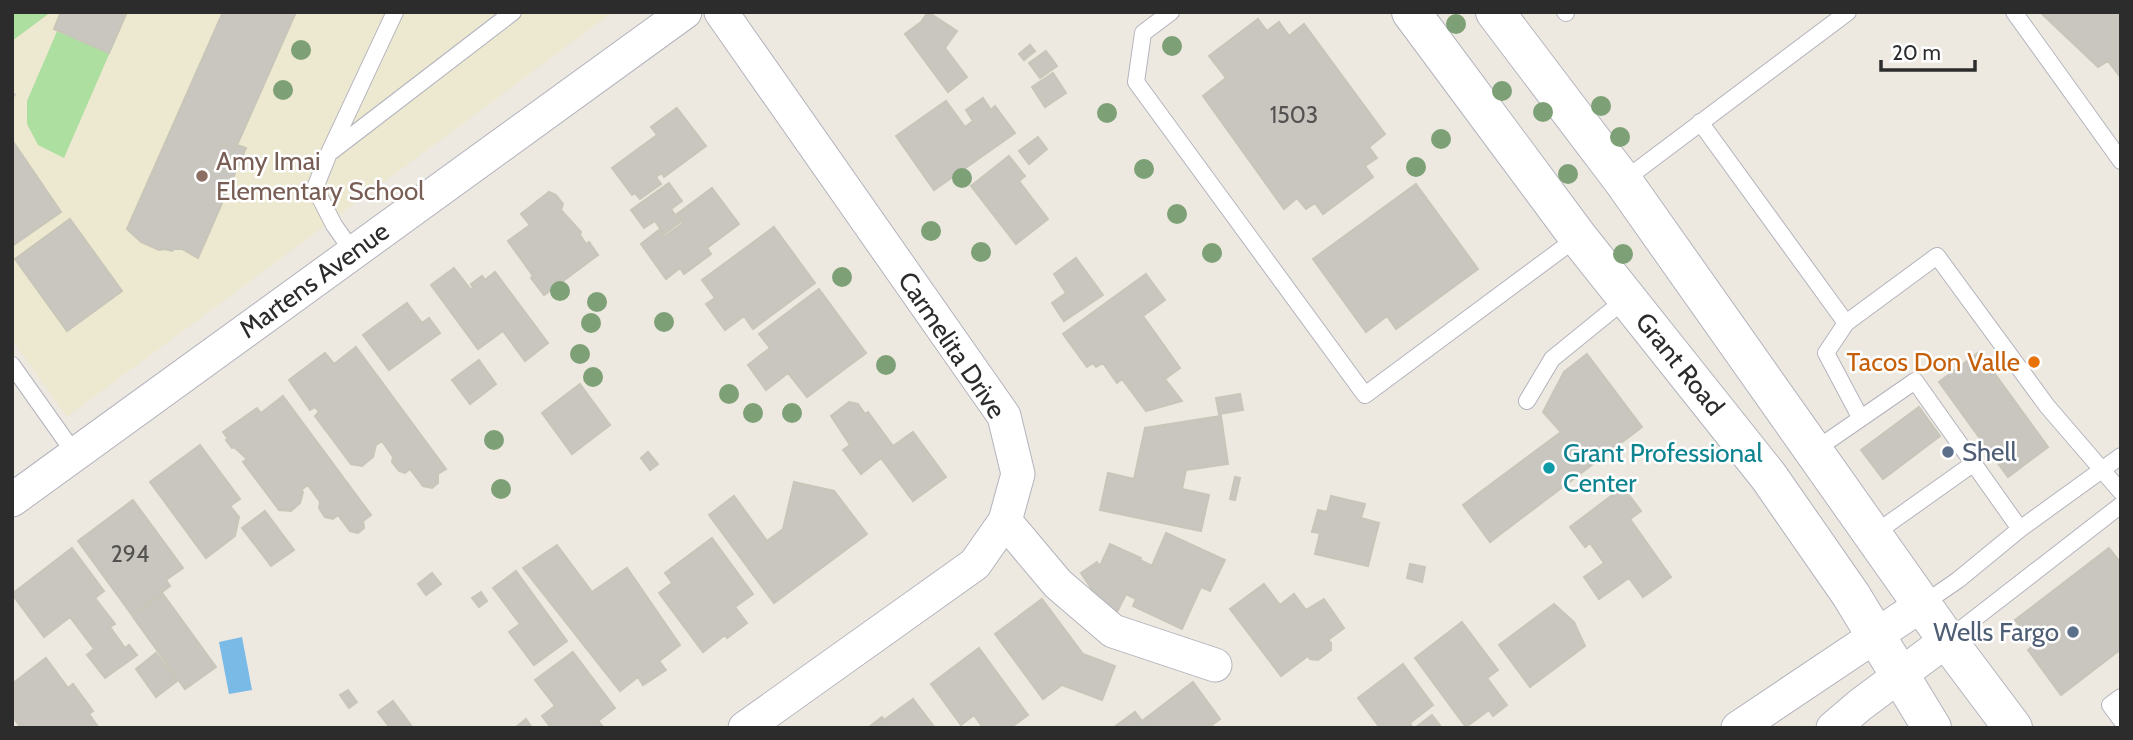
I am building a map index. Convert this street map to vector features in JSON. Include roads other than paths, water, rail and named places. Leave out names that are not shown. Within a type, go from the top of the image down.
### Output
[{"type":"main road","name":"Grant Road","points":[[1411,12],[1578,237],[1769,477],[1851,595],[1932,728]]},
{"type":"main road","points":[[1495,12],[1623,181],[1947,640],[2013,728]]},
{"type":"street","name":"Martens Avenue","points":[[12,500],[685,12]]},
{"type":"street","name":"Carmelita Drive","points":[[721,12],[1004,416],[1018,474],[1006,521],[975,564],[745,728]]},
{"type":"street","points":[[1006,521],[1058,584],[1113,631],[1215,665]]},
{"type":"street","points":[[1738,728],[1923,604]]},
{"type":"street","points":[[1833,728],[1947,640]]},
{"type":"lane","points":[[353,252],[334,225],[316,188],[329,153],[395,12]]},
{"type":"lane","points":[[329,153],[513,12]]},
{"type":"lane","points":[[1171,12],[1143,33],[1136,82],[1365,394],[1578,237]]},
{"type":"lane","points":[[1623,181],[1848,12]]},
{"type":"lane","points":[[2014,12],[2121,161]]},
{"type":"lane","points":[[1700,122],[1846,323]]},
{"type":"lane","points":[[1860,417],[1826,353],[1846,323],[1937,256],[2047,407],[2121,492]]},
{"type":"lane","points":[[1527,401],[1552,359],[1627,298]]},
{"type":"lane","points":[[12,365],[75,454]]},
{"type":"lane","points":[[1815,450],[1915,381],[2020,528]]},
{"type":"lane","points":[[1923,604],[1951,585],[2020,528],[2121,456]]},
{"type":"lane","points":[[1874,534],[1974,463]]},
{"type":"lane","points":[[1947,640],[2121,505]]},
{"type":"lane","points":[[2121,697],[2110,705],[2121,720]]},
{"type":"water","points":[[242,637],[252,690],[229,694],[219,642]]},
{"type":"place","name":"Amy Imai Elementary School","points":[[202,176]]},
{"type":"place","name":"Tacos Don Valle","points":[[2034,362]]},
{"type":"place","name":"Shell","points":[[1948,452]]},
{"type":"place","name":"Grant Professional Center","points":[[1549,468]]},
{"type":"place","name":"Wells Fargo","points":[[2073,632]]}]
